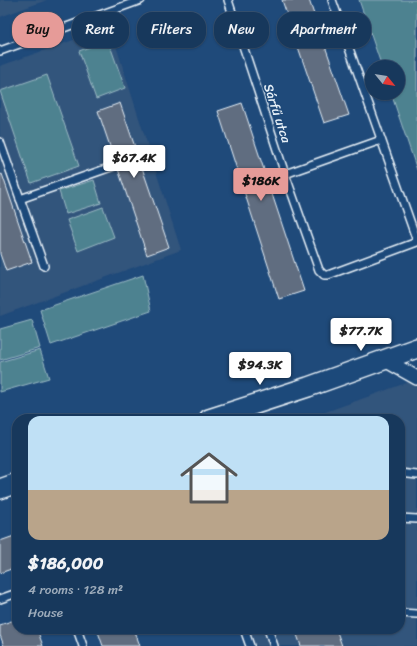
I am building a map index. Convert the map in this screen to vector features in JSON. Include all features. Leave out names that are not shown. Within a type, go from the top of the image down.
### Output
[{"type":"main road","points":[[232,414],[417,348]]},
{"type":"main road","points":[[0,488],[12,484]]},
{"type":"street","points":[[385,360],[417,378]]},
{"type":"lane","points":[[0,51],[141,0]]},
{"type":"lane","name":"Sárfű utca","points":[[228,0],[318,270],[324,275],[328,275],[417,242],[332,0]]},
{"type":"lane","points":[[285,174],[381,140]]},
{"type":"lane","points":[[0,142],[44,266]]},
{"type":"lane","points":[[20,199],[114,166]]},
{"type":"lane","points":[[405,474],[417,475]]},
{"type":"lane","points":[[405,518],[417,519]]},
{"type":"lane","points":[[0,599],[12,595]]},
{"type":"lane","points":[[405,613],[417,614]]},
{"type":"lane","points":[[79,634],[83,646]]},
{"type":"lane","points":[[246,634],[250,646]]},
{"type":"lane","points":[[270,634],[274,646]]},
{"type":"shaded area","points":[[0,0],[47,0],[12,12],[0,17]]},
{"type":"shaded area","points":[[72,40],[72,48],[117,48],[181,250],[0,316],[0,66],[51,48],[64,48],[64,43]]},
{"type":"shaded area","points":[[417,379],[417,646],[247,646],[243,634],[405,634],[405,414],[320,414]]},
{"type":"green space","points":[[359,0],[417,0],[417,170],[393,100],[405,100],[405,60],[380,60],[371,35],[371,12],[363,12]]},
{"type":"green space","points":[[87,48],[111,48],[125,88],[96,99],[79,51]]},
{"type":"green space","points":[[47,75],[79,166],[31,183],[0,91]]},
{"type":"green space","points":[[94,180],[101,203],[66,214],[59,191]]},
{"type":"green space","points":[[103,207],[114,237],[78,251],[67,220]]},
{"type":"green space","points":[[143,275],[151,311],[51,345],[40,310]]},
{"type":"green space","points":[[32,320],[40,348],[0,360],[0,329]]},
{"type":"green space","points":[[40,350],[49,378],[0,392],[0,362]]},
{"type":"building","points":[[282,0],[309,0],[313,12],[286,12]]},
{"type":"building","points":[[298,48],[326,48],[349,115],[324,123]]},
{"type":"building","points":[[120,103],[169,247],[147,255],[118,169],[119,165],[115,161],[98,111]]},
{"type":"building","points":[[242,103],[304,291],[279,299],[218,111]]},
{"type":"building","points":[[2,174],[32,262],[6,271],[0,254],[0,175]]},
{"type":"building","points":[[12,537],[12,569],[0,573],[0,541]]},
{"type":"building","points":[[12,621],[12,634],[39,634],[43,646],[4,646],[0,635],[0,625]]},
{"type":"building","points":[[99,634],[136,634],[140,646],[103,646]]},
{"type":"building","points":[[297,634],[338,634],[342,646],[301,646]]}]
